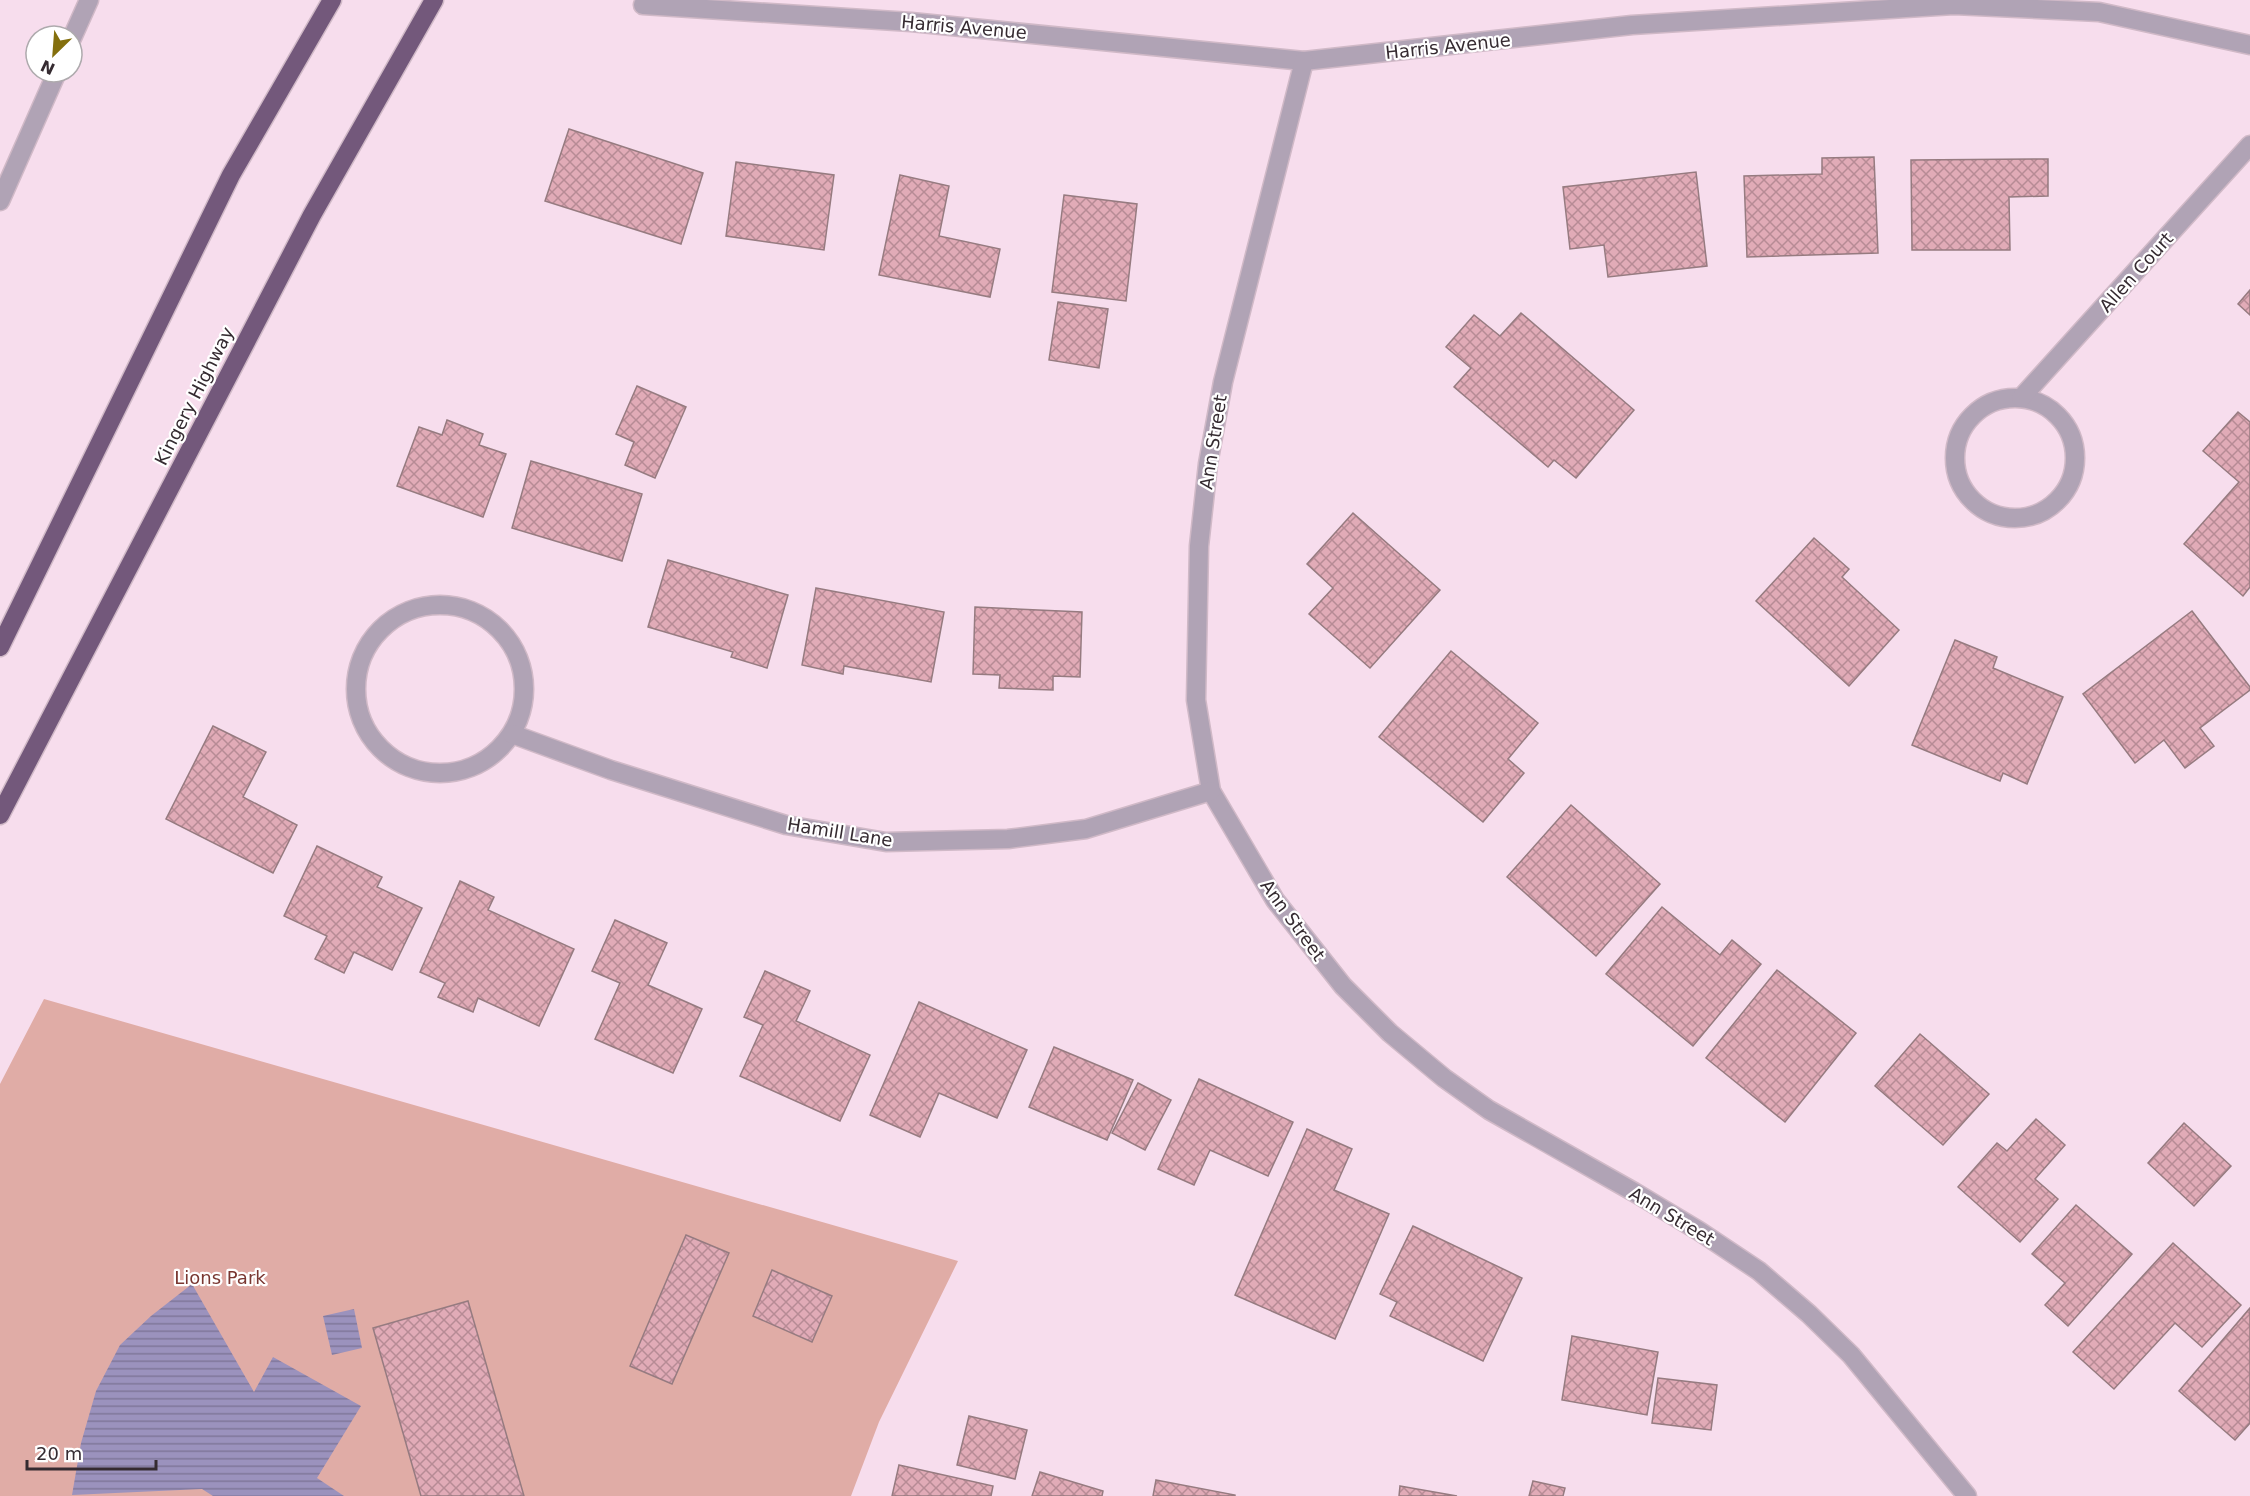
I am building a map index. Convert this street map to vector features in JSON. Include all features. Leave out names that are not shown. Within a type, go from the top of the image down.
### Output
[{"type":"highway","points":[[0,647],[231,174],[333,0]]},
{"type":"highway","name":"Kingery Highway","points":[[0,815],[312,215],[434,0]]},
{"type":"street","points":[[78,24],[89,0]]},
{"type":"street","name":"Harris Avenue","points":[[643,5],[911,21],[1304,61],[1632,26],[1954,4],[2099,12],[2250,45]]},
{"type":"street","name":"Ann Street","points":[[1304,61],[1223,382],[1208,464],[1199,546],[1196,700],[1211,791],[1275,900],[1342,986],[1390,1033],[1444,1078],[1489,1110],[1652,1203],[1759,1271],[1809,1314],[1851,1355],[1966,1496]]},
{"type":"street","points":[[0,201],[52,84]]},
{"type":"street","name":"Allen Court","points":[[2021,398],[2250,145]]},
{"type":"street","points":[[2021,398],[2040,403],[2057,415],[2070,432],[2075,452],[2074,472],[2065,491],[2051,507],[2032,516],[2012,519],[1991,514],[1975,504],[1962,489],[1955,472],[1954,452],[1959,434],[1969,418],[1984,406],[2002,399],[2021,398]]},
{"type":"street","points":[[428,605],[455,606],[481,615],[503,632],[518,655],[525,681],[523,709],[512,734],[493,755],[468,769],[440,773],[411,768],[387,754],[368,732],[358,706],[356,679],[364,653],[380,630],[402,614],[428,605]]},
{"type":"street","name":"Hamill Lane","points":[[512,734],[611,770],[786,825],[886,842],[1008,839],[1086,829],[1211,791]]},
{"type":"green space","name":"Lions Park","points":[[44,999],[958,1261],[879,1422],[851,1496],[0,1496],[0,1084]]},
{"type":"shaded area","points":[[192,1284],[254,1392],[273,1357],[361,1406],[317,1478],[344,1496],[213,1496],[202,1489],[72,1495],[81,1443],[96,1391],[120,1345],[151,1316]]},
{"type":"shaded area","points":[[354,1309],[362,1348],[332,1355],[323,1316]]},
{"type":"building","points":[[569,129],[703,173],[681,244],[545,201]]},
{"type":"building","points":[[1874,157],[1878,253],[1747,257],[1744,176],[1822,174],[1822,158]]},
{"type":"building","points":[[2048,159],[2048,196],[2009,197],[2010,250],[1912,250],[1911,160]]},
{"type":"building","points":[[736,162],[834,175],[824,250],[726,236]]},
{"type":"building","points":[[1696,172],[1707,266],[1608,277],[1604,245],[1570,249],[1563,187]]},
{"type":"building","points":[[900,175],[949,186],[939,236],[1000,249],[990,297],[879,275]]},
{"type":"building","points":[[1064,195],[1137,204],[1126,301],[1052,292]]},
{"type":"building","points":[[2250,290],[2250,315],[2238,304]]},
{"type":"building","points":[[1058,302],[1108,309],[1099,368],[1049,360]]},
{"type":"building","points":[[1521,313],[1634,410],[1576,478],[1554,460],[1548,467],[1454,387],[1471,368],[1446,347],[1474,315],[1500,336]]},
{"type":"building","points":[[637,386],[686,407],[655,478],[625,465],[634,442],[616,434]]},
{"type":"building","points":[[2238,412],[2250,422],[2250,587],[2243,596],[2184,544],[2239,482],[2203,451]]},
{"type":"building","points":[[447,420],[483,434],[479,445],[506,454],[483,517],[397,486],[419,427],[442,435]]},
{"type":"building","points":[[531,461],[642,494],[622,561],[512,528]]},
{"type":"building","points":[[1353,513],[1440,590],[1370,668],[1309,614],[1333,588],[1307,564]]},
{"type":"building","points":[[1814,538],[1849,569],[1842,577],[1899,630],[1849,686],[1756,601]]},
{"type":"building","points":[[668,560],[788,595],[767,668],[731,657],[733,652],[648,627]]},
{"type":"building","points":[[816,588],[944,612],[931,682],[844,666],[843,674],[802,665]]},
{"type":"building","points":[[975,607],[1082,612],[1080,677],[1053,676],[1053,690],[999,688],[1000,675],[973,674]]},
{"type":"building","points":[[2192,611],[2250,690],[2200,728],[2214,746],[2185,768],[2164,740],[2135,763],[2083,694]]},
{"type":"building","points":[[1955,640],[1997,657],[1993,668],[2063,697],[2027,784],[2003,773],[2000,781],[1912,745]]},
{"type":"building","points":[[1451,651],[1538,723],[1508,759],[1524,773],[1483,822],[1379,737]]},
{"type":"building","points":[[213,726],[266,752],[243,797],[297,825],[273,873],[166,819]]},
{"type":"building","points":[[1571,805],[1660,884],[1596,956],[1507,877]]},
{"type":"building","points":[[317,846],[382,877],[377,887],[422,908],[392,970],[354,952],[344,973],[315,959],[327,936],[284,916]]},
{"type":"building","points":[[460,881],[494,897],[488,910],[574,949],[539,1026],[478,998],[473,1012],[438,997],[445,983],[420,972]]},
{"type":"building","points":[[1662,907],[1720,955],[1732,940],[1761,964],[1693,1046],[1606,974]]},
{"type":"building","points":[[615,920],[667,943],[648,985],[702,1009],[673,1073],[595,1039],[620,983],[592,971]]},
{"type":"building","points":[[1777,970],[1856,1033],[1785,1122],[1706,1058]]},
{"type":"building","points":[[765,971],[810,991],[796,1021],[870,1055],[840,1121],[740,1076],[763,1025],[744,1017]]},
{"type":"building","points":[[919,1002],[1027,1050],[997,1118],[939,1093],[920,1137],[870,1115]]},
{"type":"building","points":[[1920,1034],[1989,1094],[1943,1145],[1875,1086]]},
{"type":"building","points":[[1054,1047],[1133,1080],[1107,1140],[1029,1107]]},
{"type":"building","points":[[1199,1079],[1293,1122],[1268,1176],[1210,1150],[1194,1185],[1158,1169]]},
{"type":"building","points":[[1138,1083],[1171,1100],[1145,1150],[1112,1133]]},
{"type":"building","points":[[2036,1119],[2065,1145],[2035,1179],[2058,1199],[2020,1242],[1958,1187],[1997,1143],[2007,1151]]},
{"type":"building","points":[[2184,1123],[2231,1166],[2194,1206],[2148,1163]]},
{"type":"building","points":[[1307,1129],[1352,1149],[1334,1190],[1389,1214],[1335,1339],[1235,1295]]},
{"type":"building","points":[[2076,1205],[2132,1254],[2068,1326],[2045,1305],[2065,1283],[2032,1254]]},
{"type":"building","points":[[1413,1226],[1522,1278],[1483,1361],[1390,1316],[1397,1302],[1380,1294]]},
{"type":"building","points":[[686,1235],[729,1253],[672,1384],[630,1366]]},
{"type":"building","points":[[2173,1243],[2241,1305],[2202,1347],[2175,1323],[2114,1389],[2073,1352]]},
{"type":"building","points":[[772,1270],[832,1296],[812,1342],[753,1316]]},
{"type":"building","points":[[468,1301],[524,1496],[421,1496],[373,1328]]},
{"type":"building","points":[[2250,1308],[2250,1423],[2235,1440],[2179,1391]]},
{"type":"building","points":[[1572,1336],[1658,1352],[1647,1415],[1562,1400]]},
{"type":"building","points":[[1658,1378],[1717,1385],[1711,1430],[1652,1423]]},
{"type":"building","points":[[969,1416],[1027,1430],[1015,1479],[957,1465]]},
{"type":"building","points":[[899,1465],[993,1486],[991,1496],[892,1496]]},
{"type":"building","points":[[1040,1472],[1103,1491],[1102,1496],[1032,1496]]},
{"type":"building","points":[[1156,1480],[1235,1495],[1235,1496],[1153,1496]]},
{"type":"building","points":[[1533,1481],[1565,1488],[1563,1496],[1529,1496]]},
{"type":"building","points":[[1400,1486],[1457,1496],[1399,1496]]}]
